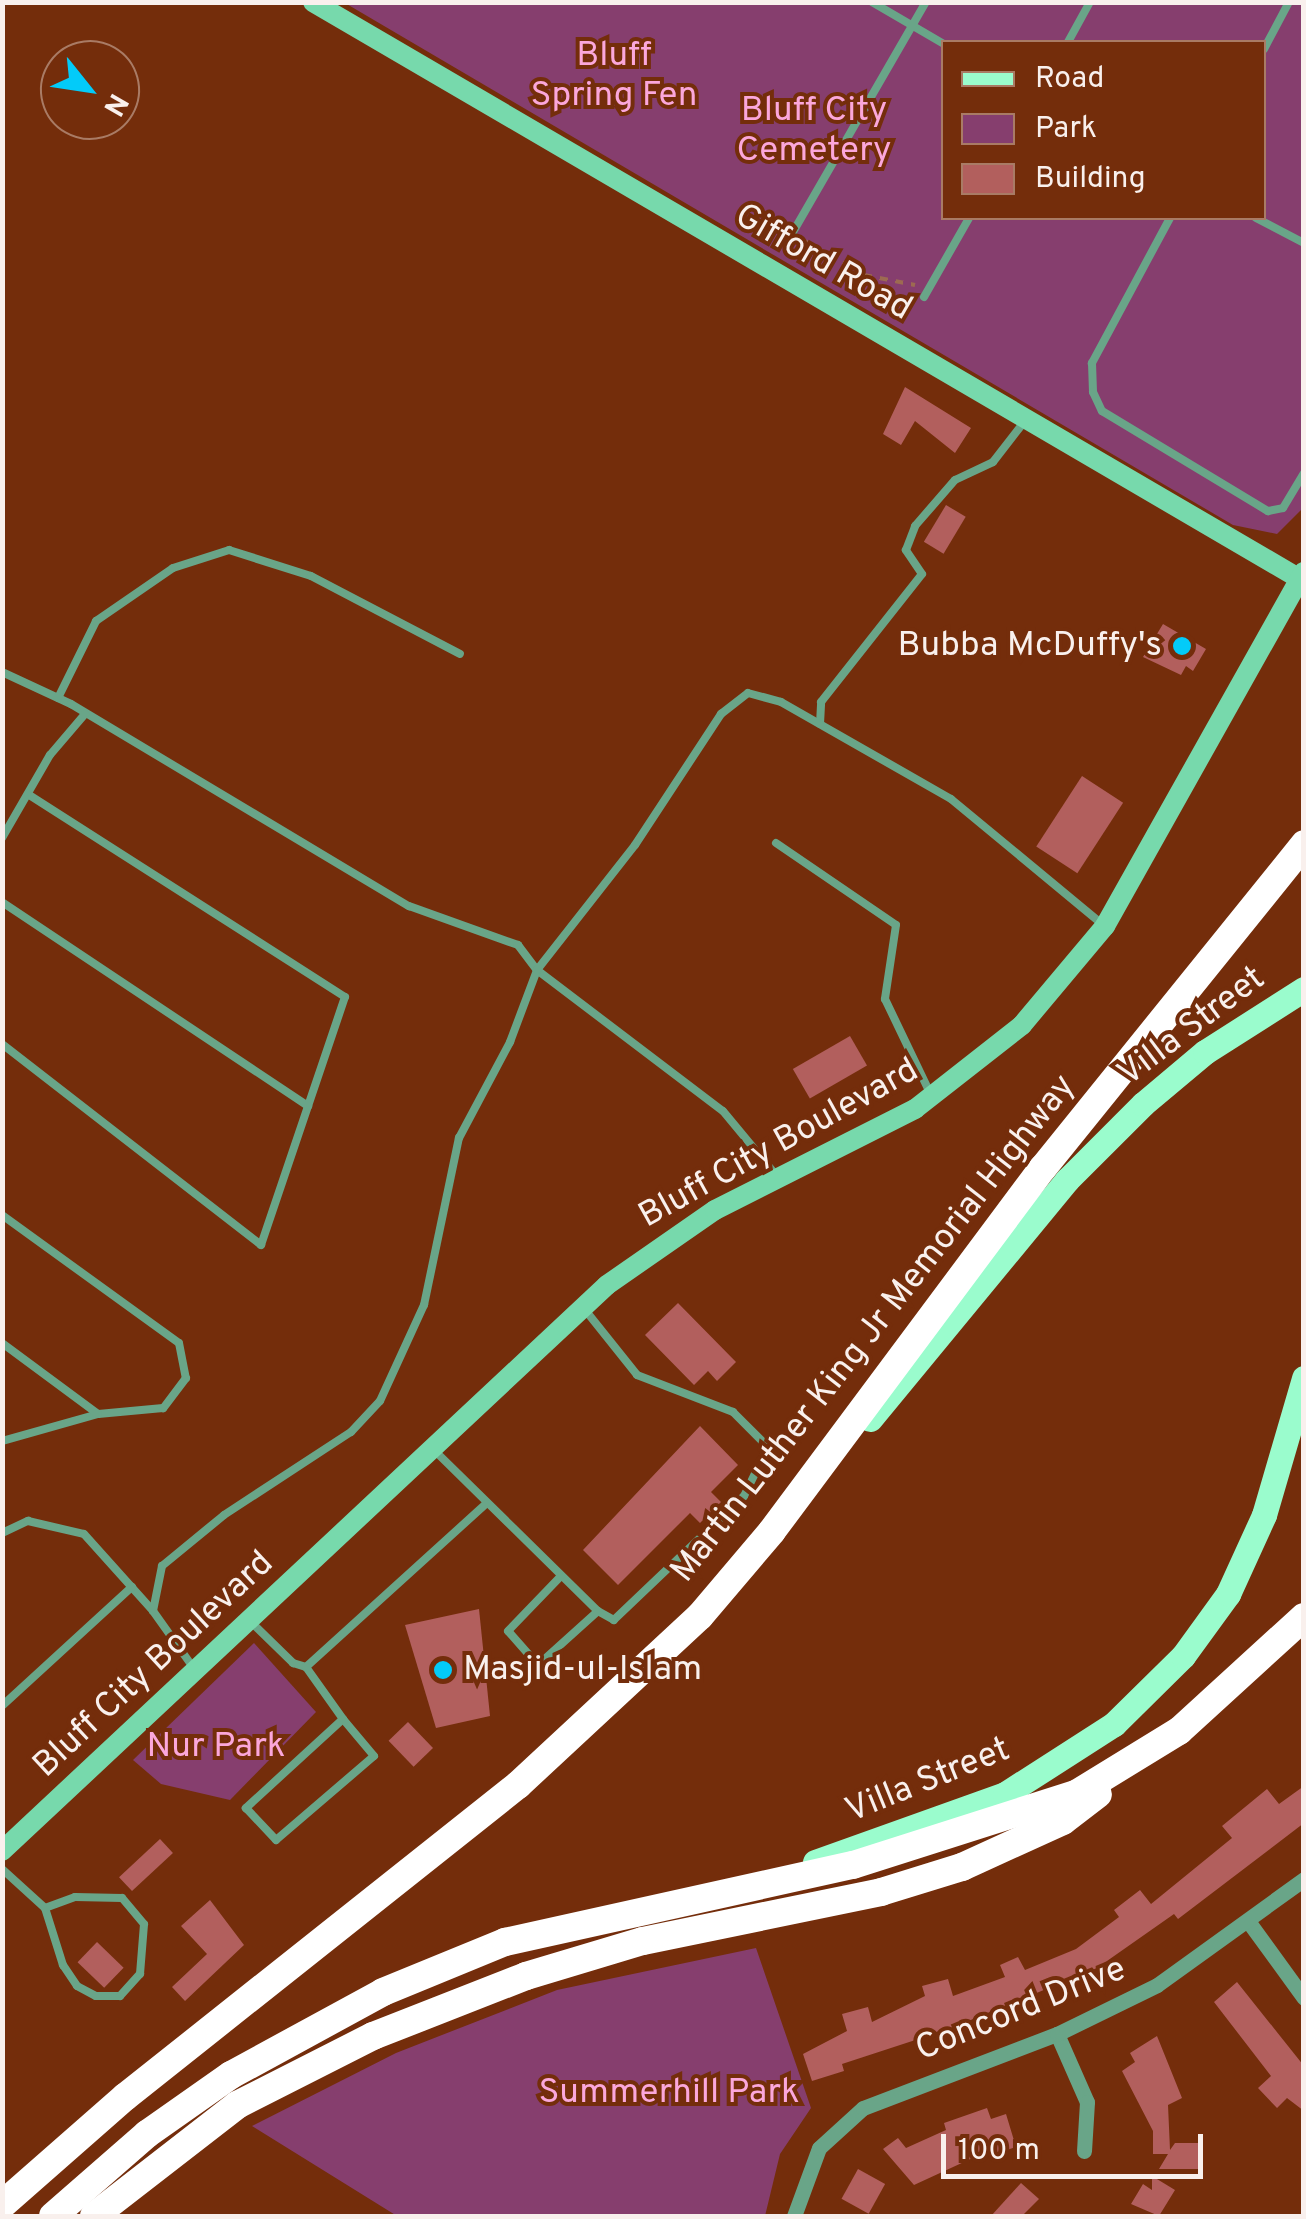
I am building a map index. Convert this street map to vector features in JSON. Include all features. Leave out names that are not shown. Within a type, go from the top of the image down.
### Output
[{"type":"highway","name":"Martin Luther King Jr Memorial Highway","points":[[2,2204],[125,2097],[518,1785],[700,1616],[772,1532],[1044,1168],[1304,844]]},
{"type":"highway","points":[[94,2216],[236,2105],[373,2036],[526,1976],[643,1941],[880,1892],[962,1867],[1063,1821],[1180,1732],[1304,1617]]},
{"type":"highway","points":[[53,2216],[147,2134],[231,2074],[382,1992],[505,1942],[716,1892],[853,1866],[988,1827],[1076,1794],[1180,1732]]},
{"type":"main road","name":"Villa Street","points":[[772,1532],[1067,1180],[1204,1052],[1304,989]]},
{"type":"main road","name":"Villa Street","points":[[716,1892],[889,1840],[1005,1794],[1114,1724],[1183,1656],[1228,1594],[1264,1516],[1304,1378]]},
{"type":"street","name":"Gifford Road","points":[[313,2],[1302,576]]},
{"type":"street","name":"Bluff City Boulevard","points":[[2,1851],[583,1308],[679,1232],[932,1097],[1022,1025],[1105,926],[1302,576]]},
{"type":"street","name":"Concord Drive","points":[[794,2216],[820,2148],[863,2108],[1057,2034],[1157,1986],[1304,1879]]},
{"type":"street","points":[[1248,1921],[1304,1998]]},
{"type":"street","points":[[1057,2034],[1087,2102],[1084,2152]]},
{"type":"lane","points":[[872,2],[941,42]]},
{"type":"lane","points":[[793,232],[926,2]]},
{"type":"lane","points":[[1069,40],[1090,2]]},
{"type":"lane","points":[[1266,46],[1290,2]]},
{"type":"lane","points":[[924,297],[968,220]]},
{"type":"lane","points":[[1169,220],[1097,350],[1093,392],[1118,425],[1262,508],[1278,511],[1304,473]]},
{"type":"lane","points":[[1260,220],[1304,243]]},
{"type":"lane","points":[[820,724],[821,702],[922,574],[906,550],[916,526],[955,480],[993,462],[1027,418]]},
{"type":"lane","points":[[58,698],[96,622],[173,568],[229,550],[311,576],[460,654]]},
{"type":"lane","points":[[2,672],[58,698],[410,906],[518,945],[537,970],[723,1111],[779,1178]]},
{"type":"lane","points":[[153,1610],[162,1566],[224,1515],[352,1432],[380,1401],[424,1305],[460,1138],[510,1042],[537,970],[624,860],[721,714],[748,693],[820,724],[951,798],[1105,926]]},
{"type":"lane","points":[[2,838],[85,714]]},
{"type":"lane","points":[[2,1044],[260,1245],[345,997],[28,794]]},
{"type":"lane","points":[[776,843],[896,926],[885,999],[932,1097]]},
{"type":"lane","points":[[2,902],[308,1106]]},
{"type":"lane","points":[[2,1215],[179,1343],[186,1378],[162,1408],[98,1414],[2,1441]]},
{"type":"lane","points":[[432,1447],[560,1577],[614,1620],[729,1510],[768,1447],[733,1412],[637,1376],[583,1308]]},
{"type":"lane","points":[[2,1343],[98,1414]]},
{"type":"lane","points":[[306,1667],[486,1504]]},
{"type":"lane","points":[[2,1533],[28,1521],[84,1534],[153,1610],[196,1672]]},
{"type":"lane","points":[[560,1577],[508,1631],[538,1665],[598,1610]]},
{"type":"lane","points":[[3,1705],[132,1587]]},
{"type":"lane","points":[[250,1621],[293,1663],[306,1667],[374,1756],[276,1840],[246,1808],[343,1719]]},
{"type":"lane","points":[[2,1870],[45,1908],[62,1965],[77,1986],[96,1996],[120,1996],[140,1974],[144,1924],[122,1898],[74,1896],[45,1908]]},
{"type":"path","points":[[793,232],[864,275],[930,286]]},
{"type":"green space","name":"Bluff City Cemetery","points":[[345,3],[1303,3],[1303,508],[1277,534],[1233,525]]},
{"type":"green space","name":"Nur Park","points":[[254,1643],[316,1712],[230,1800],[161,1784],[133,1760]]},
{"type":"green space","name":"Summerhill Park","points":[[756,1948],[811,2108],[780,2154],[765,2216],[397,2216],[252,2126],[396,2053],[557,1990]]},
{"type":"building","points":[[905,387],[971,428],[955,453],[915,421],[901,445],[883,434]]},
{"type":"building","points":[[946,505],[966,517],[944,554],[924,542]]},
{"type":"building","points":[[1163,624],[1206,649],[1193,671],[1186,666],[1181,675],[1143,657]]},
{"type":"building","points":[[1082,776],[1123,803],[1077,873],[1036,846]]},
{"type":"building","points":[[850,1036],[867,1065],[810,1098],[793,1069]]},
{"type":"building","points":[[678,1303],[736,1362],[717,1381],[708,1371],[694,1385],[645,1335]]},
{"type":"building","points":[[700,1426],[738,1465],[711,1492],[721,1502],[700,1523],[690,1513],[618,1585],[583,1550]]},
{"type":"building","name":"Masjid-ul-Islam","points":[[479,1609],[490,1716],[436,1728],[405,1625]]},
{"type":"building","points":[[408,1722],[433,1748],[414,1767],[389,1741]]},
{"type":"building","points":[[1304,1786],[1304,1823],[1178,1919],[1174,1914],[1097,1968],[949,2029],[842,2064],[844,2071],[812,2081],[803,2054],[847,2031],[842,2014],[868,2007],[872,2022],[925,1996],[922,1986],[948,1979],[953,1996],[1005,1977],[1000,1965],[1018,1957],[1025,1970],[1076,1949],[1119,1917],[1114,1910],[1140,1890],[1151,1904],[1232,1838],[1222,1826],[1267,1789],[1279,1804]]},
{"type":"building","points":[[160,1839],[173,1853],[132,1891],[119,1877]]},
{"type":"building","points":[[210,1900],[244,1945],[185,2001],[172,1987],[207,1954],[181,1926]]},
{"type":"building","points":[[97,1942],[124,1968],[104,1988],[78,1962]]},
{"type":"building","points":[[1237,1982],[1304,2066],[1304,2111],[1287,2098],[1277,2108],[1258,2088],[1271,2076],[1214,2002]]},
{"type":"building","points":[[1157,2036],[1182,2098],[1168,2105],[1170,2150],[1175,2143],[1200,2143],[1199,2169],[1159,2169],[1168,2154],[1153,2154],[1153,2131],[1122,2071],[1135,2062],[1130,2053]]},
{"type":"building","points":[[987,2108],[991,2119],[1006,2114],[1016,2147],[991,2155],[990,2150],[914,2185],[883,2149],[898,2138],[906,2148],[946,2130],[944,2123]]},
{"type":"building","points":[[858,2169],[885,2184],[869,2214],[842,2199]]},
{"type":"building","points":[[1152,2176],[1175,2190],[1159,2216],[1131,2204],[1143,2184],[1152,2190]]},
{"type":"building","points":[[1021,2183],[1039,2199],[1022,2216],[991,2216]]},
{"type":"place","name":"Bubba McDuffy's","points":[[1182,646]]},
{"type":"place","name":"Masjid-ul-Islam","points":[[443,1670]]},
{"type":"park label","name":"Bluff Spring Fen","points":[[614,76]]}]
